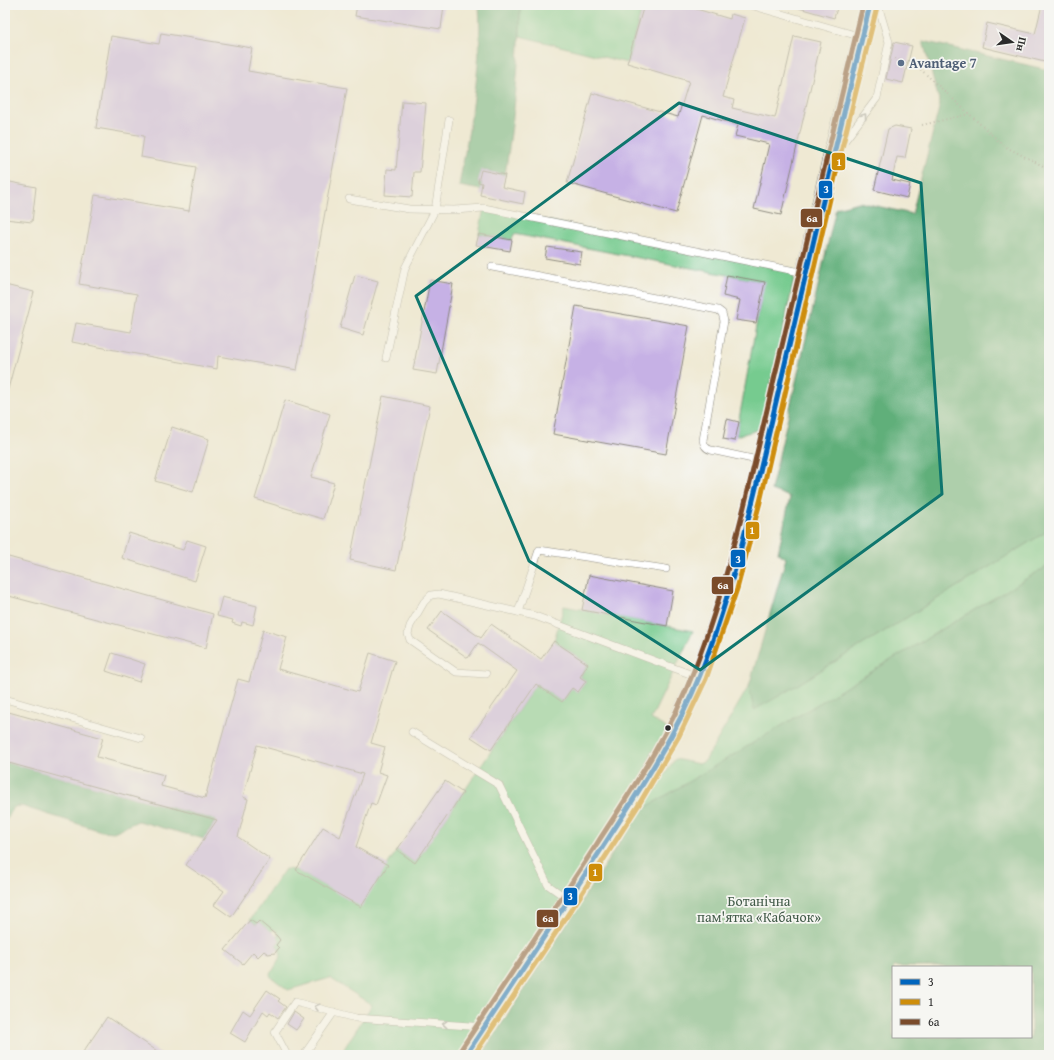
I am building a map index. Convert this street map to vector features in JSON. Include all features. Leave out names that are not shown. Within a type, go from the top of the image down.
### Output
[{"type":"street","points":[[466,1055],[632,802],[669,739],[699,677],[730,587],[762,461],[832,158],[870,5]]},
{"type":"lane","points":[[750,5],[862,37]]},
{"type":"lane","points":[[832,158],[877,98],[889,42],[878,5]]},
{"type":"lane","points":[[386,358],[405,268],[435,210],[449,120]]},
{"type":"lane","points":[[349,199],[408,209],[454,210],[484,208],[805,273]]},
{"type":"lane","points":[[492,267],[718,310],[722,313],[724,321],[703,444],[707,449],[762,461]]},
{"type":"lane","points":[[518,612],[540,550],[666,569]]},
{"type":"lane","points":[[486,674],[456,672],[410,640],[408,634],[410,626],[424,602],[431,596],[439,594],[535,616],[699,677]]},
{"type":"lane","points":[[5,699],[141,738]]},
{"type":"lane","points":[[412,732],[499,785],[548,885],[569,900]]},
{"type":"lane","points":[[286,1055],[275,1032],[295,1002],[356,1018],[484,1027]]},
{"type":"lane","points":[[304,1055],[334,1012]]},
{"type":"path","points":[[886,56],[917,66],[1004,146],[1049,169]]},
{"type":"path","points":[[922,125],[969,114]]},
{"type":"highlighted area","points":[[679,103],[921,183],[942,494],[700,670],[529,561],[416,296]]},
{"type":"green space","points":[[479,5],[520,5],[516,90],[505,175],[481,170],[478,182],[482,183],[481,190],[459,186],[471,119],[477,74],[480,28]]},
{"type":"green space","points":[[520,5],[643,5],[627,63],[520,36]]},
{"type":"green space","points":[[923,41],[1049,70],[1049,530],[754,710],[749,686],[786,558],[778,553],[790,497],[771,490],[836,208],[859,202],[912,214],[940,104]]},
{"type":"green space","points":[[484,208],[796,271],[761,429],[736,436],[764,282],[514,234],[512,240],[479,234]]},
{"type":"green space","points":[[1049,530],[1049,565],[640,811],[675,759],[699,764],[705,761],[749,686],[754,709],[779,696]]},
{"type":"green space","name":"Ботанічна пам'ятка «Кабачок»","points":[[1049,565],[1049,1055],[481,1055],[640,811]]},
{"type":"green space","points":[[564,606],[693,631],[651,719],[673,732],[466,1055],[340,1055],[372,1005],[330,978],[288,990],[270,976],[281,956],[279,948],[276,945],[280,940],[277,937],[279,934],[274,929],[271,932],[259,921],[256,924],[250,920],[285,869],[296,870],[361,906],[397,850],[415,863],[536,684],[562,702],[572,688],[578,692],[586,681],[580,677],[588,664],[554,641]]},
{"type":"green space","points":[[5,762],[216,820],[204,839],[138,821],[114,832],[101,831],[21,806],[14,807],[5,822]]},
{"type":"building","points":[[357,5],[444,5],[441,29],[355,16]]},
{"type":"building","points":[[644,5],[683,5],[730,19],[731,14],[745,18],[723,97],[734,100],[732,108],[775,118],[794,36],[821,42],[781,215],[754,209],[769,144],[735,136],[738,125],[703,115],[676,213],[567,183],[592,93],[678,117],[689,81],[627,63]]},
{"type":"building","points":[[799,5],[838,5],[834,18],[799,8]]},
{"type":"building","points":[[1042,5],[1049,5],[1049,63],[982,47],[987,23],[1035,34]]},
{"type":"building","points":[[161,33],[252,48],[248,71],[347,88],[297,370],[218,356],[217,369],[72,342],[76,323],[131,332],[137,294],[79,284],[95,195],[189,211],[196,167],[141,157],[144,136],[96,128],[111,36],[159,44]]},
{"type":"building","points":[[894,42],[912,46],[903,83],[886,79]]},
{"type":"building","points":[[402,101],[426,103],[420,172],[414,172],[412,197],[385,195],[387,169],[396,170]]},
{"type":"building","points":[[895,126],[911,129],[905,158],[897,157],[892,180],[910,184],[907,198],[874,190],[888,129]]},
{"type":"building","points":[[481,170],[505,175],[502,187],[525,192],[523,204],[480,195],[482,183],[478,182]]},
{"type":"building","points":[[5,181],[36,187],[32,222],[5,219]]},
{"type":"building","points":[[479,234],[512,240],[510,251],[476,245]]},
{"type":"building","points":[[547,247],[582,252],[580,264],[545,258]]},
{"type":"building","points":[[355,275],[378,281],[363,335],[340,328]]},
{"type":"building","points":[[727,275],[765,282],[756,323],[736,320],[740,300],[723,296]]},
{"type":"building","points":[[430,280],[453,284],[437,374],[413,370]]},
{"type":"building","points":[[5,285],[34,292],[8,389],[5,389]]},
{"type":"building","points":[[576,306],[689,326],[666,454],[553,434]]},
{"type":"building","points":[[383,396],[430,406],[396,570],[350,560]]},
{"type":"building","points":[[285,400],[330,414],[311,477],[334,483],[323,519],[255,499]]},
{"type":"building","points":[[727,419],[739,422],[735,441],[723,439]]},
{"type":"building","points":[[172,427],[209,439],[193,492],[155,481]]},
{"type":"building","points":[[129,533],[183,550],[187,540],[206,546],[195,581],[122,558]]},
{"type":"building","points":[[5,556],[213,614],[206,648],[5,595]]},
{"type":"building","points":[[589,575],[673,591],[667,626],[582,610]]},
{"type":"building","points":[[222,597],[257,606],[253,625],[242,622],[241,626],[232,623],[233,620],[217,616]]},
{"type":"building","points":[[442,611],[481,638],[491,624],[541,659],[554,641],[588,664],[580,677],[586,681],[578,692],[572,688],[562,702],[536,684],[491,750],[471,737],[517,671],[478,643],[468,658],[428,630]]},
{"type":"building","points":[[263,630],[287,637],[278,669],[358,692],[370,653],[395,661],[371,743],[385,747],[378,772],[387,775],[376,805],[371,803],[356,847],[388,865],[361,907],[296,870],[323,827],[340,837],[363,774],[257,745],[243,797],[248,799],[238,837],[270,859],[231,917],[214,905],[224,891],[186,865],[217,820],[5,762],[5,711],[103,738],[97,757],[164,775],[161,786],[205,798],[238,679],[249,682]]},
{"type":"building","points":[[112,653],[145,664],[139,682],[106,671]]},
{"type":"building","points":[[445,781],[463,793],[415,863],[397,850]]},
{"type":"building","points":[[250,920],[256,924],[259,921],[277,936],[280,940],[276,945],[279,948],[275,953],[268,954],[264,951],[258,957],[253,952],[243,964],[225,950]]},
{"type":"building","points":[[267,990],[280,999],[278,1001],[286,1007],[278,1018],[270,1012],[268,1015],[263,1011],[245,1042],[230,1033],[243,1010],[250,1015]]},
{"type":"building","points":[[294,1012],[304,1019],[296,1030],[287,1024]]},
{"type":"building","points":[[107,1017],[163,1055],[81,1055]]},
{"type":"transit line","name":"6а","points":[[460,1051],[564,894],[650,760],[684,695],[693,673],[719,599],[740,524],[863,5]]},
{"type":"transit line","name":"3","points":[[466,1055],[570,898],[643,783],[680,719],[700,675],[726,601],[747,525],[870,5]]},
{"type":"transit line","name":"1","points":[[474,1055],[575,904],[638,806],[679,736],[706,679],[737,589],[760,502],[839,160],[877,7]]},
{"type":"place","name":"Avantage 7","points":[[901,63]]}]
